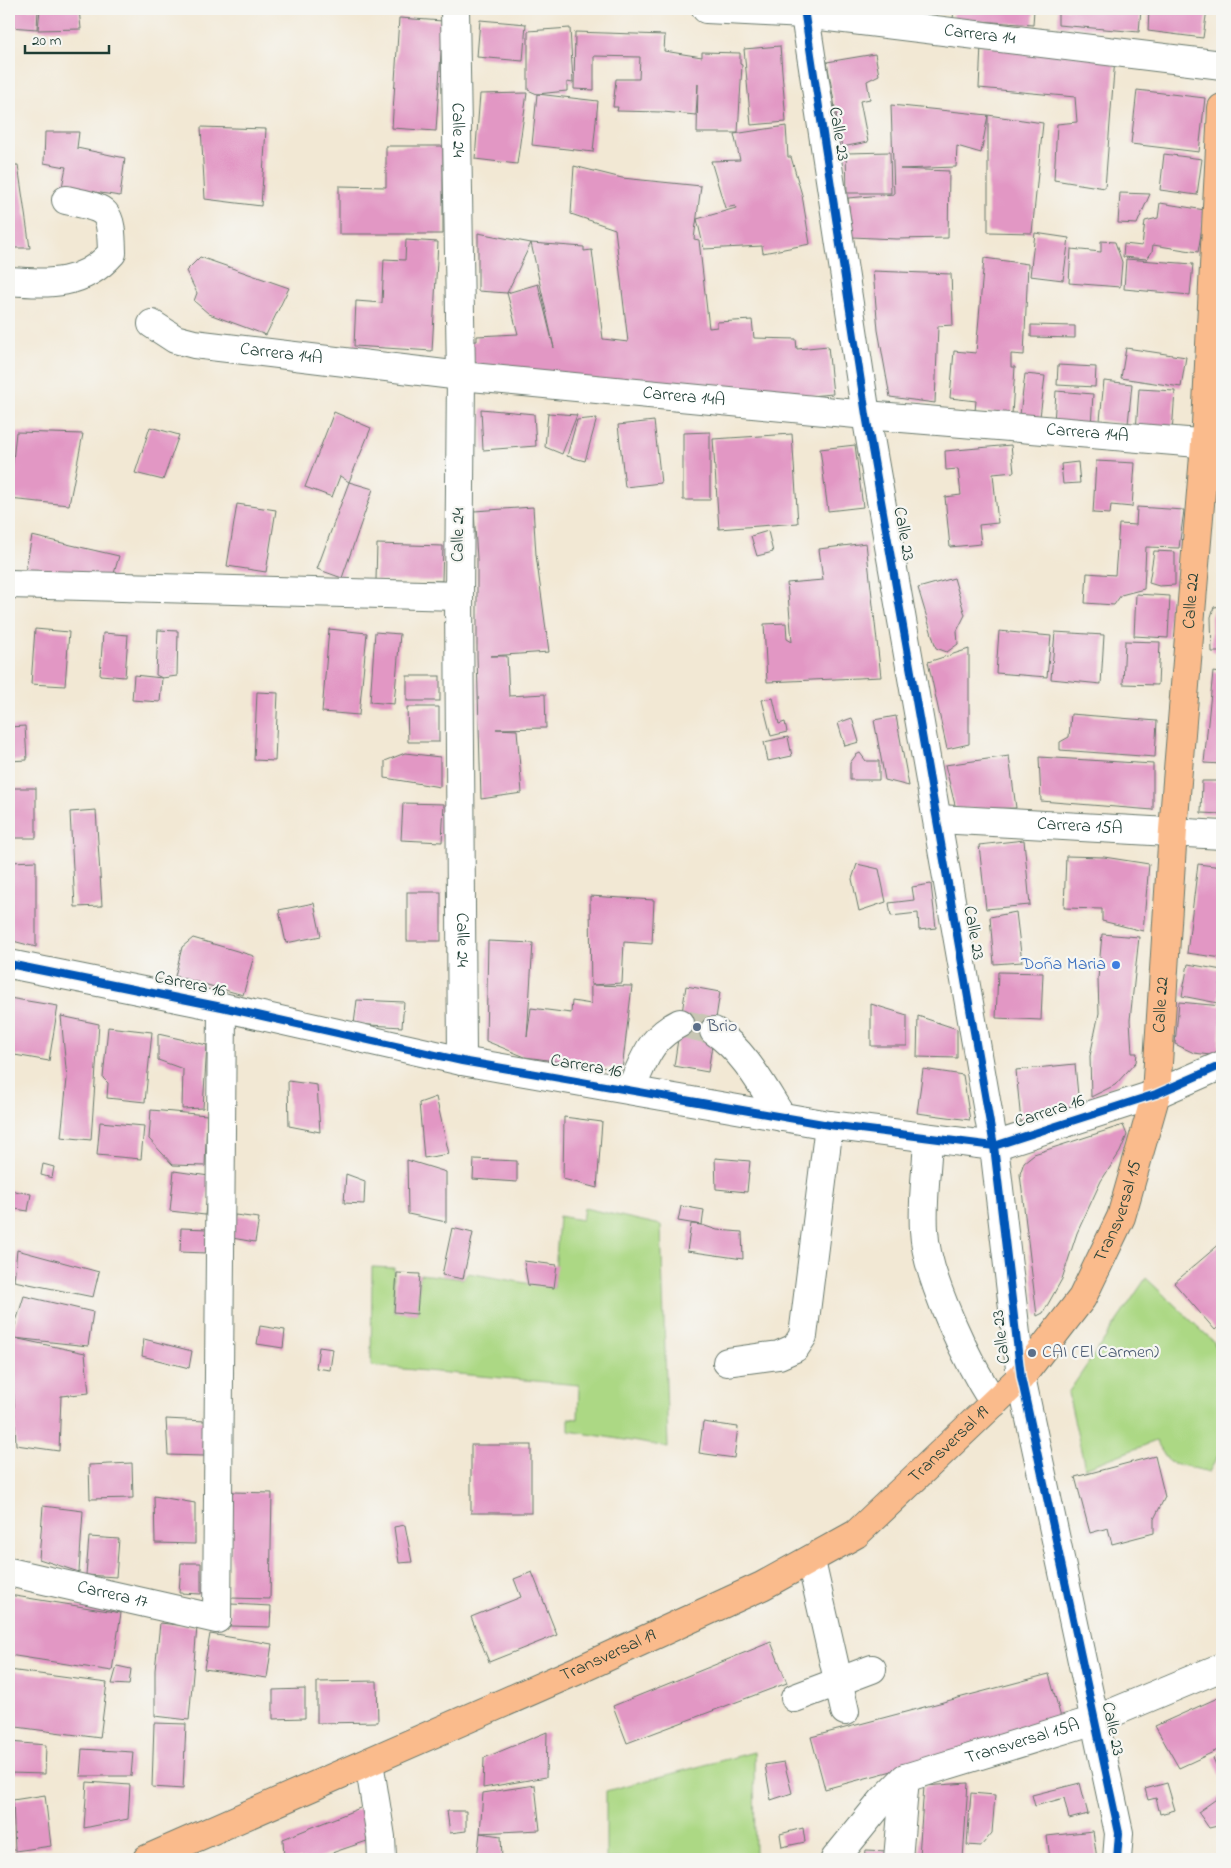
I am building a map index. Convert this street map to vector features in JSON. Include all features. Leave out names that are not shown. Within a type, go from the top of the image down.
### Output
[{"type":"main road","name":"Calle 22","points":[[1156,1094],[1173,830],[1213,445],[1222,108]]},
{"type":"main road","name":"Transversal 15","points":[[1021,1377],[1082,1298],[1122,1217],[1156,1094]]},
{"type":"main road","name":"Transversal 19","points":[[147,1859],[574,1672],[762,1586],[811,1560],[856,1534],[1021,1377]]},
{"type":"street","name":"Calle 24","points":[[455,9],[461,376],[458,596],[462,1061]]},
{"type":"street","name":"Carrera 14","points":[[706,9],[804,11],[1222,65]]},
{"type":"street","name":"Calle 23","points":[[804,11],[866,415],[994,1146],[1021,1377],[1119,1833],[1117,1859]]},
{"type":"street","points":[[9,280],[48,284],[79,276],[100,267],[112,252],[111,224],[105,212],[94,206],[66,200]]},
{"type":"street","name":"Carrera 14A","points":[[152,324],[175,338],[194,344],[461,376],[866,415],[1213,445]]},
{"type":"street","points":[[9,584],[458,596]]},
{"type":"street","name":"Carrera 15A","points":[[938,819],[1173,830],[1222,835]]},
{"type":"street","name":"Carrera 16","points":[[9,964],[222,1007],[462,1061],[829,1125],[994,1146],[1156,1094]]},
{"type":"street","name":"Carrera 17","points":[[9,1572],[217,1619],[222,1007]]},
{"type":"street","points":[[630,1090],[653,1041],[666,1030],[680,1023]]},
{"type":"street","points":[[714,1031],[727,1040],[748,1064],[782,1117]]},
{"type":"street","points":[[1156,1094],[1222,1065]]},
{"type":"street","points":[[727,1362],[779,1354],[795,1348],[803,1336],[829,1125]]},
{"type":"street","points":[[928,1138],[924,1230],[929,1260],[973,1371],[994,1403]]},
{"type":"street","points":[[811,1560],[845,1711]]},
{"type":"street","name":"Transversal 15A","points":[[905,1778],[1095,1720],[1222,1667]]},
{"type":"street","points":[[795,1698],[872,1669]]},
{"type":"street","points":[[369,1762],[381,1837],[382,1859]]},
{"type":"street","points":[[836,1859],[883,1800],[905,1778]]},
{"type":"street","points":[[898,1859],[905,1778]]},
{"type":"green space","points":[[584,1208],[661,1225],[668,1447],[569,1431],[569,1418],[578,1419],[579,1385],[371,1366],[372,1267],[394,1268],[394,1312],[417,1313],[420,1274],[463,1279],[468,1273],[554,1288],[559,1216],[582,1220]]},
{"type":"green space","points":[[1146,1278],[1214,1342],[1222,1369],[1222,1449],[1209,1472],[1169,1462],[1156,1441],[1085,1468],[1068,1393]]},
{"type":"green space","points":[[754,1752],[755,1859],[606,1859],[606,1791]]},
{"type":"building","points":[[9,9],[38,9],[37,29],[9,27]]},
{"type":"building","points":[[40,9],[79,9],[81,29],[38,30]]},
{"type":"building","points":[[873,9],[928,9],[927,16]]},
{"type":"building","points":[[954,9],[1034,9],[1033,25],[953,19]]},
{"type":"building","points":[[1058,9],[1141,9],[1139,32],[1058,25]]},
{"type":"building","points":[[1149,9],[1207,9],[1203,38],[1148,31]]},
{"type":"building","points":[[399,18],[443,21],[436,131],[392,128]]},
{"type":"building","points":[[480,20],[526,24],[523,61],[477,57]]},
{"type":"building","points":[[570,28],[573,83],[567,82],[567,91],[537,94],[528,90],[528,31]]},
{"type":"building","points":[[575,32],[665,35],[664,51],[702,57],[702,52],[740,53],[740,64],[742,65],[738,133],[697,133],[698,84],[696,115],[617,111],[618,107],[613,107],[616,79],[639,79],[640,57],[594,56],[594,90],[574,89]]},
{"type":"building","points":[[981,45],[1115,58],[1105,188],[1054,180],[1057,124],[1077,122],[1075,97],[979,88]]},
{"type":"building","points":[[780,46],[786,122],[751,125],[744,49]]},
{"type":"building","points":[[875,54],[879,75],[867,81],[870,99],[860,101],[868,142],[842,147],[827,62]]},
{"type":"building","points":[[1137,90],[1205,98],[1199,152],[1131,144]]},
{"type":"building","points":[[527,93],[517,164],[475,159],[480,94]]},
{"type":"building","points":[[537,94],[598,101],[593,152],[532,145]]},
{"type":"building","points":[[891,105],[988,115],[981,153],[957,146],[956,167],[900,169],[949,171],[948,238],[896,239],[852,237],[848,198],[894,194]]},
{"type":"building","points":[[988,115],[1043,123],[1032,233],[988,232]]},
{"type":"building","points":[[786,126],[788,157],[791,157],[802,195],[810,244],[763,253],[762,246],[704,249],[697,219],[736,208],[735,206],[725,208],[711,161],[740,160],[734,134]]},
{"type":"building","points":[[201,127],[266,129],[261,206],[205,199]]},
{"type":"building","points":[[45,132],[79,132],[77,148],[125,158],[120,196],[62,187],[66,167],[44,163]]},
{"type":"building","points":[[386,146],[443,146],[443,234],[339,234],[339,186],[386,187]]},
{"type":"building","points":[[890,152],[891,193],[847,193],[846,153]]},
{"type":"building","points":[[1164,154],[1202,159],[1197,195],[1160,190]]},
{"type":"building","points":[[9,165],[18,165],[30,248],[9,248]]},
{"type":"building","points":[[574,166],[622,178],[701,186],[694,239],[699,240],[709,328],[717,327],[717,322],[752,320],[754,338],[796,339],[797,349],[828,346],[833,394],[798,397],[476,369],[469,342],[477,341],[477,336],[518,334],[507,293],[538,284],[554,348],[531,243],[584,247],[584,251],[592,250],[603,339],[628,342],[615,229],[571,214]]},
{"type":"building","points":[[1120,193],[1150,194],[1137,224],[1118,223]]},
{"type":"building","points":[[1160,203],[1205,210],[1198,252],[1153,245],[1152,252],[1147,259],[1123,257],[1124,244],[1142,246],[1145,221],[1158,218]]},
{"type":"building","points":[[478,233],[531,243],[507,293],[478,291]]},
{"type":"building","points":[[1035,233],[1069,238],[1063,280],[1030,276]]},
{"type":"building","points":[[406,240],[438,242],[432,351],[354,346],[356,301],[382,303],[384,259],[405,260]]},
{"type":"building","points":[[1101,241],[1115,242],[1122,262],[1120,287],[1069,283],[1071,249],[1101,252]]},
{"type":"building","points":[[200,257],[289,288],[266,335],[209,314],[194,301],[197,293],[186,271]]},
{"type":"building","points":[[984,258],[1028,264],[1024,355],[1011,354],[1011,367],[1015,367],[1012,414],[975,411],[976,401],[950,398],[954,351],[976,353]]},
{"type":"building","points":[[1126,259],[1193,264],[1190,295],[1124,289]]},
{"type":"building","points":[[873,271],[951,274],[953,325],[938,326],[935,403],[890,397],[878,330]]},
{"type":"building","points":[[1031,325],[1075,326],[1075,338],[1031,337]]},
{"type":"building","points":[[1126,348],[1186,357],[1181,387],[1121,378]]},
{"type":"building","points":[[1058,365],[1096,367],[1095,387],[1057,385]]},
{"type":"building","points":[[1025,374],[1045,376],[1040,417],[1019,423]]},
{"type":"building","points":[[1104,381],[1132,384],[1128,424],[1100,420]]},
{"type":"building","points":[[1139,389],[1175,391],[1172,433],[1136,431]]},
{"type":"building","points":[[1056,391],[1093,394],[1091,427],[1054,424]]},
{"type":"building","points":[[481,409],[534,414],[536,446],[483,450]]},
{"type":"building","points":[[334,412],[371,428],[349,482],[340,476],[332,497],[305,487]]},
{"type":"building","points":[[548,413],[577,415],[562,454],[545,447]]},
{"type":"building","points":[[597,418],[585,461],[567,456],[577,420]]},
{"type":"building","points":[[654,421],[661,483],[625,487],[618,425]]},
{"type":"building","points":[[150,427],[179,435],[163,480],[135,473]]},
{"type":"building","points":[[16,432],[83,434],[69,505],[9,499]]},
{"type":"building","points":[[710,432],[710,500],[683,500],[683,433]]},
{"type":"building","points":[[792,434],[798,523],[719,529],[713,439]]},
{"type":"building","points":[[855,445],[863,507],[828,511],[820,449]]},
{"type":"building","points":[[1011,445],[1014,472],[993,474],[998,523],[979,525],[981,544],[950,547],[945,497],[961,495],[958,469],[946,470],[945,451]]},
{"type":"building","points":[[1096,461],[1135,463],[1132,507],[1111,505],[1110,514],[1093,513]]},
{"type":"building","points":[[1078,462],[1080,483],[1063,484],[1061,464]]},
{"type":"building","points":[[349,482],[373,489],[342,578],[317,569]]},
{"type":"building","points":[[237,504],[276,510],[266,572],[227,566]]},
{"type":"building","points":[[533,507],[536,555],[549,652],[490,656],[507,656],[509,696],[545,694],[546,728],[496,729],[517,730],[522,793],[481,799],[477,656],[477,559],[474,511]]},
{"type":"building","points":[[1137,507],[1184,510],[1179,548],[1146,547],[1144,589],[1121,595],[1114,605],[1085,603],[1087,573],[1115,575],[1119,524],[1136,525]]},
{"type":"building","points":[[768,531],[773,552],[757,556],[751,536]]},
{"type":"building","points":[[32,536],[119,556],[113,577],[25,572]]},
{"type":"building","points":[[1222,540],[1222,591],[1219,583]]},
{"type":"building","points":[[866,543],[881,677],[767,682],[764,624],[786,623],[787,639],[792,642],[787,583],[823,580],[819,549]]},
{"type":"building","points":[[377,544],[443,546],[442,581],[376,580]]},
{"type":"building","points":[[1154,551],[1175,552],[1175,585],[1159,586],[1149,583]]},
{"type":"building","points":[[954,578],[965,615],[957,631],[958,644],[947,652],[936,648],[918,588]]},
{"type":"building","points":[[1136,594],[1170,596],[1168,638],[1134,636]]},
{"type":"building","points":[[1222,606],[1222,652],[1212,652],[1211,617],[1214,607]]},
{"type":"building","points":[[35,629],[69,632],[65,686],[31,684]]},
{"type":"building","points":[[329,629],[367,633],[359,715],[322,712]]},
{"type":"building","points":[[158,630],[178,631],[177,676],[162,678],[156,675]]},
{"type":"building","points":[[999,631],[1051,636],[1047,677],[996,673]]},
{"type":"building","points":[[375,632],[400,634],[394,704],[370,702]]},
{"type":"building","points":[[1055,632],[1104,635],[1101,684],[1051,679]]},
{"type":"building","points":[[103,633],[128,635],[125,677],[100,675]]},
{"type":"building","points":[[1125,641],[1160,642],[1158,685],[1123,684]]},
{"type":"building","points":[[969,649],[969,744],[947,749],[928,662]]},
{"type":"building","points":[[1213,672],[1222,673],[1222,764],[1204,763]]},
{"type":"building","points":[[134,675],[162,678],[160,702],[132,700]]},
{"type":"building","points":[[407,676],[440,676],[440,701],[407,701]]},
{"type":"building","points":[[257,692],[278,693],[275,761],[254,760]]},
{"type":"building","points":[[773,698],[779,724],[785,722],[787,732],[771,736],[762,700]]},
{"type":"building","points":[[407,707],[439,707],[439,742],[408,742]]},
{"type":"building","points":[[1071,714],[1157,721],[1155,757],[1060,750],[1060,742],[1069,737]]},
{"type":"building","points":[[896,716],[909,786],[885,780],[874,720]]},
{"type":"building","points":[[852,718],[859,742],[845,746],[838,723]]},
{"type":"building","points":[[25,726],[27,760],[9,761],[9,727]]},
{"type":"building","points":[[788,737],[792,756],[768,761],[764,742]]},
{"type":"building","points":[[405,753],[440,757],[440,787],[385,778],[385,761]]},
{"type":"building","points":[[860,753],[866,761],[879,761],[879,780],[850,780],[850,763]]},
{"type":"building","points":[[1009,756],[1016,808],[956,809],[945,765]]},
{"type":"building","points":[[1039,757],[1153,764],[1153,810],[1041,801]]},
{"type":"building","points":[[1202,781],[1222,781],[1222,814],[1201,813]]},
{"type":"building","points":[[9,788],[36,788],[36,838],[9,838]]},
{"type":"building","points":[[403,803],[444,804],[442,842],[401,840]]},
{"type":"building","points":[[96,810],[102,906],[75,907],[70,812]]},
{"type":"building","points":[[1024,840],[1030,905],[986,909],[979,845]]},
{"type":"building","points":[[1066,856],[1104,857],[1149,864],[1143,931],[1102,921],[1102,909],[1064,908]]},
{"type":"building","points":[[36,861],[36,947],[9,940],[9,862]]},
{"type":"building","points":[[857,864],[879,869],[886,902],[859,911],[852,879]]},
{"type":"building","points":[[1198,864],[1222,867],[1222,958],[1187,953]]},
{"type":"building","points":[[931,884],[936,928],[919,930],[918,913],[891,916],[889,903],[914,900],[912,887]]},
{"type":"building","points":[[407,892],[441,892],[441,941],[407,941]]},
{"type":"building","points":[[590,896],[654,900],[652,944],[624,942],[622,983],[592,985],[632,986],[622,1070],[525,1057],[486,1041],[488,941],[533,943],[527,1037],[531,1008],[571,1013],[572,1001],[591,1004]]},
{"type":"building","points":[[314,903],[321,936],[286,943],[279,910]]},
{"type":"building","points":[[1016,912],[1022,962],[994,964],[990,917]]},
{"type":"building","points":[[1102,934],[1139,937],[1130,1020],[1132,1053],[1137,1053],[1136,1062],[1115,1085],[1091,1097],[1090,1056],[1099,1013],[1098,979]]},
{"type":"building","points":[[193,938],[254,956],[243,995],[175,976],[182,947]]},
{"type":"building","points":[[1188,964],[1222,970],[1218,1003],[1182,996]]},
{"type":"building","points":[[998,972],[1043,973],[1041,1020],[996,1018]]},
{"type":"building","name":"Brio","points":[[686,986],[720,992],[708,1072],[674,1066]]},
{"type":"building","points":[[9,998],[58,1006],[49,1061],[9,1054]]},
{"type":"building","points":[[357,1000],[404,1002],[402,1027],[354,1024]]},
{"type":"building","points":[[1179,1002],[1222,1006],[1218,1056],[1194,1053],[1175,1044]]},
{"type":"building","points":[[871,1004],[907,1015],[907,1046],[871,1046]]},
{"type":"building","points":[[61,1016],[99,1024],[91,1140],[61,1137],[67,1079]]},
{"type":"building","points":[[918,1016],[957,1029],[957,1058],[917,1057]]},
{"type":"building","points":[[108,1027],[152,1032],[145,1102],[107,1098],[108,1083],[103,1078]]},
{"type":"building","points":[[158,1034],[207,1045],[203,1108],[182,1109],[183,1069],[158,1060]]},
{"type":"building","points":[[1075,1064],[1080,1116],[1021,1122],[1016,1070]]},
{"type":"building","points":[[923,1069],[963,1075],[970,1120],[917,1113]]},
{"type":"building","points":[[288,1081],[317,1085],[320,1132],[289,1126]]},
{"type":"building","points":[[436,1097],[449,1154],[424,1158],[419,1103]]},
{"type":"building","points":[[151,1110],[207,1115],[205,1166],[173,1165],[149,1139]]},
{"type":"building","points":[[564,1117],[602,1122],[597,1188],[563,1179]]},
{"type":"building","points":[[100,1122],[144,1126],[141,1159],[97,1155]]},
{"type":"building","points":[[1123,1125],[1127,1135],[1120,1152],[1101,1181],[1077,1233],[1062,1279],[1043,1313],[1037,1316],[1020,1174],[1024,1162],[1034,1154]]},
{"type":"building","points":[[715,1158],[750,1161],[747,1192],[716,1189]]},
{"type":"building","points":[[474,1159],[517,1161],[517,1182],[473,1179]]},
{"type":"building","points":[[407,1160],[446,1172],[446,1222],[408,1214]]},
{"type":"building","points":[[43,1164],[54,1167],[52,1178],[41,1175]]},
{"type":"building","points":[[174,1171],[209,1176],[205,1215],[170,1211]]},
{"type":"building","points":[[346,1174],[365,1181],[364,1204],[344,1203]]},
{"type":"building","points":[[9,1190],[31,1194],[28,1211],[9,1208]]},
{"type":"building","points":[[681,1206],[704,1210],[702,1225],[678,1221]]},
{"type":"building","points":[[235,1215],[259,1218],[255,1242],[232,1238]]},
{"type":"building","points":[[691,1224],[717,1230],[742,1232],[743,1259],[687,1251]]},
{"type":"building","points":[[181,1228],[208,1229],[207,1253],[180,1252]]},
{"type":"building","points":[[452,1228],[473,1233],[463,1279],[442,1275]]},
{"type":"building","points":[[1222,1242],[1222,1324],[1215,1330],[1174,1283]]},
{"type":"building","points":[[17,1250],[99,1272],[93,1297],[14,1281]]},
{"type":"building","points":[[524,1261],[557,1265],[554,1288],[528,1285]]},
{"type":"building","points":[[397,1273],[420,1274],[417,1314],[394,1312]]},
{"type":"building","points":[[24,1296],[93,1312],[88,1346],[14,1338],[85,1353],[89,1393],[61,1396],[59,1451],[16,1445],[11,1338]]},
{"type":"building","points":[[260,1326],[285,1330],[283,1348],[257,1344]]},
{"type":"building","points":[[144,1339],[192,1351],[189,1368],[142,1356]]},
{"type":"building","points":[[319,1347],[333,1349],[330,1370],[316,1368]]},
{"type":"building","points":[[166,1419],[205,1421],[204,1456],[168,1455]]},
{"type":"building","points":[[703,1422],[738,1427],[734,1458],[699,1453]]},
{"type":"building","points":[[471,1445],[531,1445],[531,1513],[471,1513]]},
{"type":"building","points":[[1155,1456],[1165,1497],[1154,1519],[1154,1533],[1112,1544],[1108,1528],[1090,1533],[1075,1477]]},
{"type":"building","points":[[132,1463],[133,1498],[90,1499],[89,1465]]},
{"type":"building","points":[[232,1492],[272,1493],[270,1599],[230,1598]]},
{"type":"building","points":[[154,1496],[195,1503],[195,1544],[155,1543]]},
{"type":"building","points":[[43,1506],[83,1511],[79,1572],[39,1559]]},
{"type":"building","points":[[405,1525],[412,1562],[399,1563],[394,1527]]},
{"type":"building","points":[[89,1537],[119,1539],[116,1577],[86,1575]]},
{"type":"building","points":[[181,1563],[201,1563],[201,1594],[179,1593]]},
{"type":"building","points":[[532,1572],[557,1635],[489,1662],[471,1617],[521,1597],[514,1579]]},
{"type":"building","points":[[9,1595],[121,1613],[112,1671],[9,1655]]},
{"type":"building","points":[[231,1604],[271,1606],[270,1627],[230,1626]]},
{"type":"building","points":[[160,1623],[197,1627],[189,1720],[155,1716],[155,1670]]},
{"type":"building","points":[[210,1634],[272,1644],[267,1678],[204,1669]]},
{"type":"building","points":[[771,1642],[787,1683],[627,1743],[613,1706]]},
{"type":"building","points":[[117,1666],[131,1669],[129,1685],[112,1684]]},
{"type":"building","points":[[9,1670],[107,1683],[100,1738],[9,1726]]},
{"type":"building","points":[[1049,1674],[1063,1725],[825,1789],[811,1737]]},
{"type":"building","points":[[377,1681],[378,1722],[317,1723],[317,1682]]},
{"type":"building","points":[[305,1689],[305,1718],[273,1719],[273,1690]]},
{"type":"building","points":[[1222,1696],[1222,1748],[1179,1768],[1155,1726]]},
{"type":"building","points":[[154,1723],[186,1724],[183,1789],[152,1787]]},
{"type":"building","points":[[547,1732],[546,1777],[483,1788],[484,1758]]},
{"type":"building","points":[[9,1742],[46,1745],[45,1774],[9,1773]]},
{"type":"building","points":[[82,1749],[133,1752],[131,1776],[80,1776]]},
{"type":"building","points":[[1222,1754],[1222,1779],[1213,1758]]},
{"type":"building","points":[[784,1762],[792,1793],[771,1800],[765,1765]]},
{"type":"building","points":[[87,1782],[130,1785],[128,1819],[84,1828]]},
{"type":"building","points":[[968,1783],[963,1859],[935,1859],[919,1856],[924,1786]]},
{"type":"building","points":[[1080,1783],[1088,1814],[1069,1819],[1064,1798],[1035,1806],[1032,1795]]},
{"type":"building","points":[[1167,1783],[1175,1810],[1160,1814],[1156,1798],[1148,1800],[1145,1789]]},
{"type":"building","points":[[535,1785],[540,1830],[480,1833],[483,1793]]},
{"type":"building","points":[[971,1793],[995,1795],[992,1833],[981,1846],[967,1845]]},
{"type":"building","points":[[45,1795],[51,1846],[15,1851],[13,1800]]},
{"type":"building","points":[[1222,1795],[1222,1825],[1209,1828],[1198,1812]]},
{"type":"building","points":[[365,1806],[367,1841],[314,1859],[284,1859],[283,1839]]},
{"type":"building","points":[[447,1811],[466,1811],[466,1831],[450,1833]]},
{"type":"building","points":[[803,1828],[805,1842],[782,1847],[780,1834]]},
{"type":"building","points":[[1093,1831],[1097,1859],[1050,1859],[1047,1836]]},
{"type":"building","points":[[480,1833],[501,1836],[502,1859],[477,1859]]},
{"type":"building","points":[[866,1850],[888,1851],[887,1859],[865,1859]]},
{"type":"tunnel","points":[[680,1023],[714,1031]]},
{"type":"cycle path","points":[[804,9],[866,415],[994,1146],[1021,1377],[1119,1833],[1117,1859]]},
{"type":"cycle path","points":[[9,964],[222,1007],[462,1061],[829,1125],[994,1146],[1156,1094],[1222,1065]]},
{"type":"place","name":"Doña Maria","points":[[1116,965]]},
{"type":"place","name":"Brio","points":[[697,1027]]},
{"type":"place","name":"CAI (El Carmen)","points":[[1032,1353]]}]
